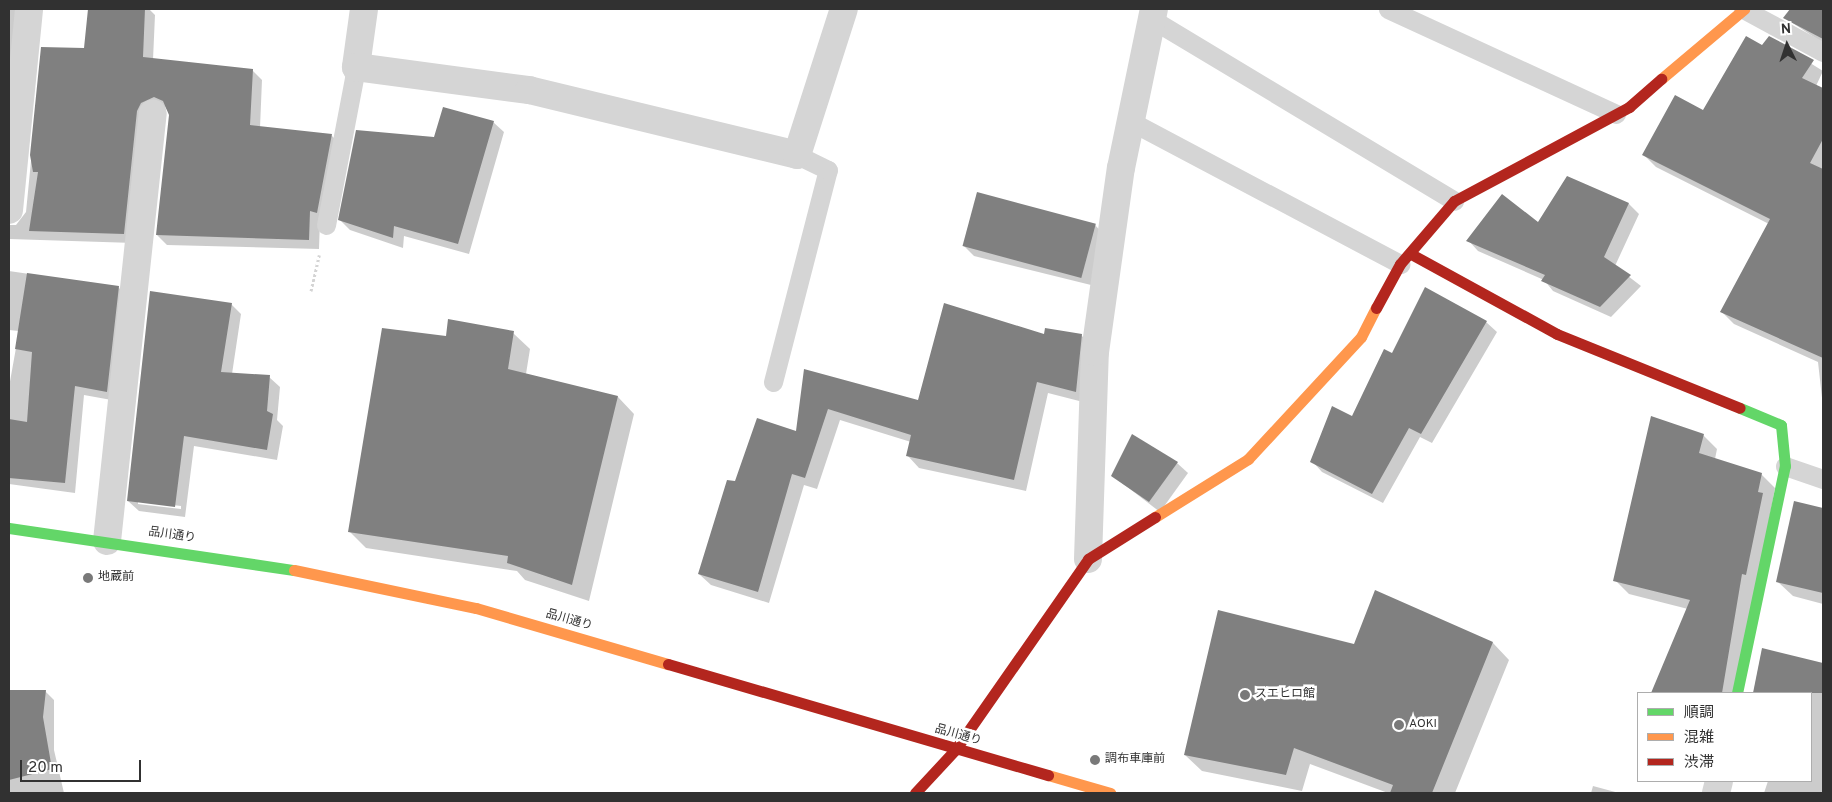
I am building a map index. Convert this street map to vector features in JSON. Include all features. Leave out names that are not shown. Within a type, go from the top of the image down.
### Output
[{"type":"street","points":[[9,210],[29,9]]},
{"type":"street","points":[[364,9],[356,67],[529,90],[797,155],[844,9]]},
{"type":"street","points":[[915,793],[955,750],[1088,560],[1248,459],[1361,337],[1406,259],[1454,201],[1616,114],[1743,9]]},
{"type":"street","points":[[1088,560],[1095,352],[1130,121],[1154,15]]},
{"type":"street","points":[[107,541],[153,113]]},
{"type":"street","points":[[1406,259],[1556,334],[1781,426],[1785,466],[1737,692]]},
{"type":"street","name":"品川通り","points":[[9,528],[262,563],[476,608],[955,750],[1110,793]]},
{"type":"lane","points":[[1388,9],[1616,114]]},
{"type":"lane","points":[[1743,9],[1823,52]]},
{"type":"lane","points":[[1154,15],[1454,201]]},
{"type":"lane","points":[[326,225],[356,67]]},
{"type":"lane","points":[[1130,121],[1406,259]]},
{"type":"lane","points":[[773,382],[828,170],[797,155]]},
{"type":"lane","points":[[1785,466],[1823,479]]},
{"type":"path","points":[[311,291],[326,225]]},
{"type":"building","points":[[88,9],[145,9],[143,57],[253,69],[250,125],[332,134],[317,213],[310,211],[309,240],[156,235],[169,115],[163,101],[154,97],[141,103],[137,111],[124,234],[29,231],[38,172],[33,172],[30,155],[41,47],[84,48]]},
{"type":"building","points":[[1790,9],[1823,9],[1823,39],[1783,18]]},
{"type":"building","points":[[1746,36],[1762,45],[1769,36],[1814,60],[1802,78],[1823,88],[1823,139],[1810,163],[1823,169],[1823,358],[1720,312],[1770,219],[1642,155],[1675,95],[1703,110]]},
{"type":"building","points":[[443,107],[494,121],[458,244],[394,226],[393,238],[338,220],[356,130],[434,137]]},
{"type":"building","points":[[1567,176],[1629,203],[1604,257],[1631,275],[1600,307],[1541,281],[1545,275],[1466,241],[1502,194],[1538,222]]},
{"type":"building","points":[[977,192],[1096,224],[1081,278],[963,246]]},
{"type":"building","points":[[27,273],[119,286],[107,392],[75,386],[65,483],[9,478],[9,419],[27,422],[32,352],[15,349]]},
{"type":"building","points":[[1425,287],[1487,321],[1421,434],[1409,428],[1372,494],[1310,462],[1332,406],[1352,416],[1384,349],[1392,353]]},
{"type":"building","points":[[150,291],[232,303],[221,372],[270,375],[267,411],[273,414],[267,450],[184,436],[175,507],[127,501]]},
{"type":"building","points":[[944,303],[1044,334],[1045,328],[1082,334],[1076,392],[1037,382],[1014,480],[906,456],[911,435],[828,409],[805,478],[792,474],[758,592],[698,574],[727,480],[735,481],[757,418],[796,431],[804,369],[918,400]]},
{"type":"building","points":[[448,319],[514,331],[508,369],[618,396],[572,585],[507,563],[508,556],[348,532],[382,328],[446,336]]},
{"type":"building","points":[[1651,416],[1704,434],[1699,453],[1762,473],[1758,492],[1763,493],[1746,575],[1742,574],[1722,692],[1651,692],[1690,600],[1613,581]]},
{"type":"building","points":[[1132,434],[1178,462],[1149,502],[1111,476]]},
{"type":"building","points":[[1794,501],[1823,508],[1823,593],[1776,582]]},
{"type":"building","points":[[1375,590],[1493,642],[1432,793],[1390,793],[1393,785],[1294,748],[1286,775],[1184,755],[1218,610],[1354,644]]},
{"type":"building","points":[[1762,648],[1823,663],[1823,693],[1753,692]]},
{"type":"building","points":[[9,690],[46,690],[43,717],[52,769],[9,780]]},
{"type":"traffic: fast","points":[[1737,692],[1785,466],[1781,425],[1740,408]]},
{"type":"traffic: fast","points":[[9,528],[294,570]]},
{"type":"traffic: slow","points":[[1661,79],[1744,9]]},
{"type":"traffic: slow","points":[[1155,517],[1248,459],[1361,337],[1376,308]]},
{"type":"traffic: slow","points":[[294,570],[476,608],[668,664]]},
{"type":"traffic: slow","points":[[1048,775],[1110,793]]},
{"type":"traffic: jam","points":[[1376,308],[1400,264],[1454,201],[1629,107],[1661,79]]},
{"type":"traffic: jam","points":[[1411,254],[1557,334],[1740,408]]},
{"type":"traffic: jam","points":[[915,793],[955,750],[1088,559],[1155,517]]},
{"type":"traffic: jam","points":[[668,664],[1048,775]]},
{"type":"place","name":"地蔵前","points":[[88,578]]},
{"type":"place","name":"スエヒロ館","points":[[1245,695]]},
{"type":"place","name":"AOKI","points":[[1399,725]]},
{"type":"place","name":"調布車庫前","points":[[1095,760]]}]
